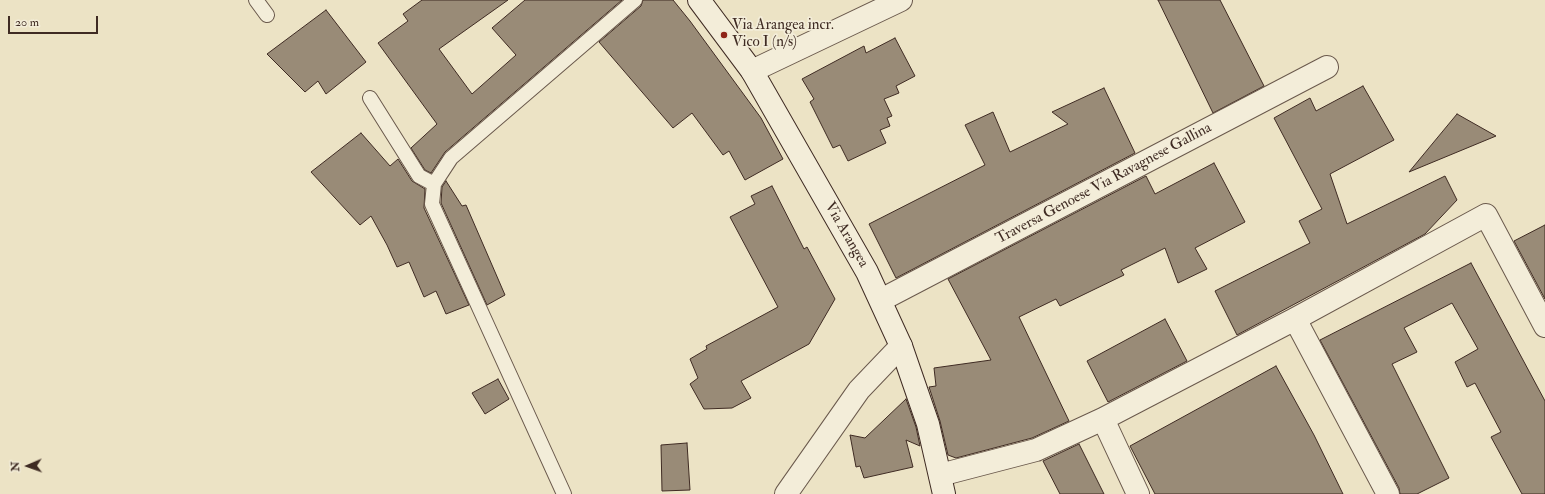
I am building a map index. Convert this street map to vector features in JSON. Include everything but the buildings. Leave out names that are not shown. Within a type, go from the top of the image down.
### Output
[{"type":"street","name":"Via Arangea","points":[[699,0],[752,71],[867,272],[901,346],[928,424],[942,484]]},
{"type":"street","points":[[752,71],[900,0]]},
{"type":"street","name":"Traversa Genoese Via Ravagnese Gallina","points":[[881,300],[1327,67]]},
{"type":"street","points":[[942,484],[1036,450],[1103,419],[1295,319],[1486,215],[1545,326]]},
{"type":"street","points":[[1295,319],[1388,494]]},
{"type":"street","points":[[786,494],[859,390],[901,346]]},
{"type":"street","points":[[1103,419],[1138,494]]},
{"type":"lane","points":[[256,0],[267,15]]},
{"type":"lane","points":[[564,494],[432,204],[434,184],[451,158],[635,0]]},
{"type":"lane","points":[[370,98],[419,176],[434,184]]},
{"type":"place","name":"Via Arangea incr. Vico I (n/s)","points":[[724,35]]}]
